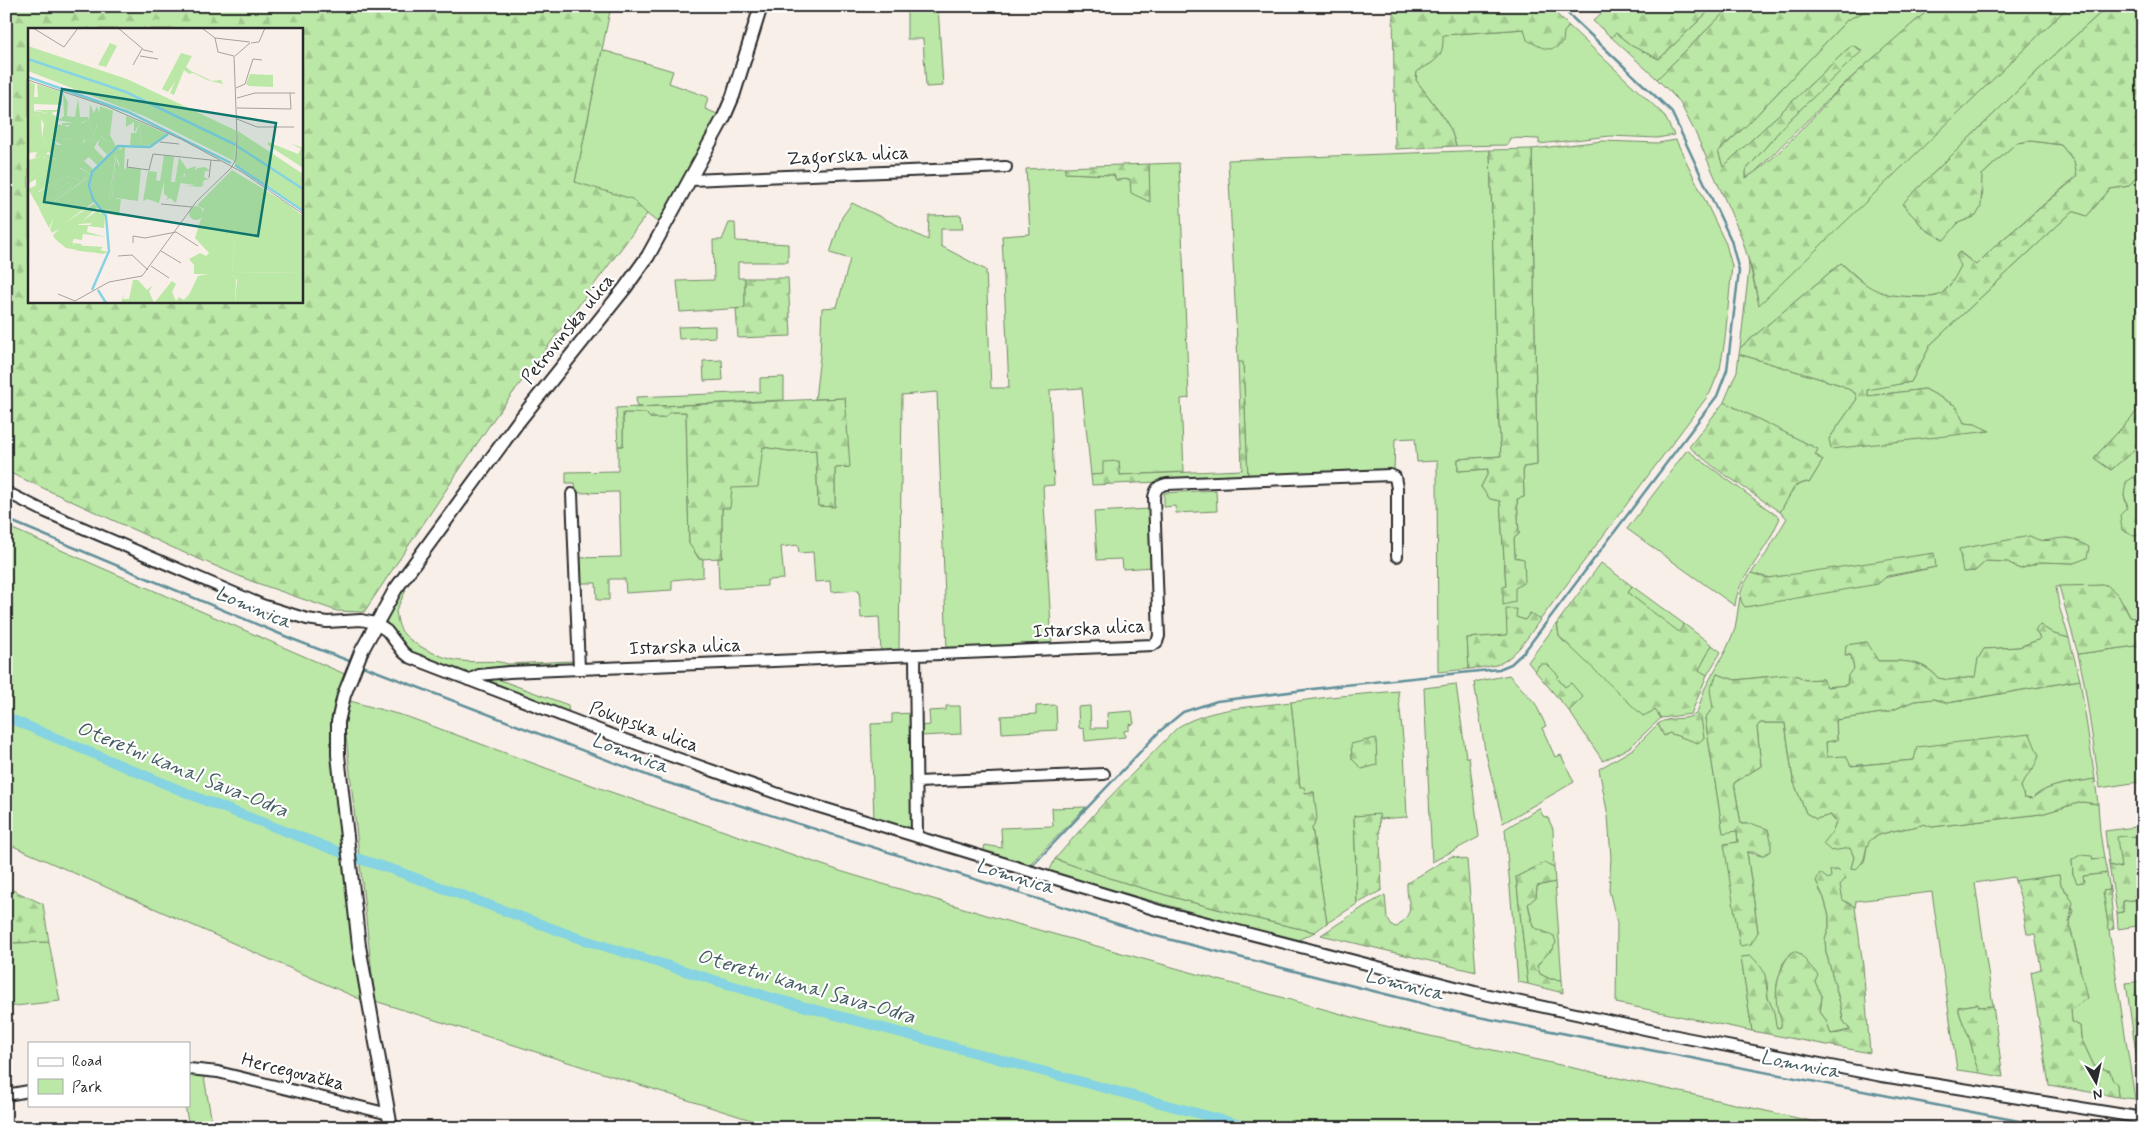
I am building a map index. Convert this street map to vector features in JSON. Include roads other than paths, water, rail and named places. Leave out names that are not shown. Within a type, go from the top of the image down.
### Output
[{"type":"street","name":"Petrovinska ulica","points":[[391,1128],[359,946],[338,755],[338,722],[348,684],[361,652],[376,623],[413,563],[518,422],[644,262],[661,236],[730,103],[761,6]]},
{"type":"street","name":"Zagorska ulica","points":[[691,180],[1006,167]]},
{"type":"street","name":"Istarska ulica","points":[[468,680],[479,675],[495,673],[1147,646],[1158,642],[1159,636],[1158,570],[1153,510],[1156,489],[1160,485],[1390,474],[1394,477],[1397,488],[1397,556]]},
{"type":"street","points":[[6,492],[262,605],[307,620],[327,622],[361,620],[376,623]]},
{"type":"street","points":[[572,494],[578,669]]},
{"type":"street","name":"Pokupska ulica","points":[[376,623],[387,631],[403,652],[410,657],[620,738],[787,797],[1157,910],[1504,998],[1686,1038],[1882,1076],[2143,1118]]},
{"type":"street","points":[[915,655],[917,837]]},
{"type":"street","points":[[917,782],[1104,774]]},
{"type":"street","name":"Hercegovačka","points":[[190,1069],[218,1072],[388,1114]]},
{"type":"street","points":[[6,1095],[28,1091]]},
{"type":"waterway","points":[[1032,866],[1160,731],[1183,712],[1217,701],[1499,669],[1511,664],[1524,652],[1717,396],[1727,370],[1739,271],[1731,240],[1671,111],[1560,6]]},
{"type":"waterway","name":"Lomnica","points":[[6,519],[292,639],[352,662]]},
{"type":"waterway","name":"Lomnica","points":[[360,665],[662,781],[1156,936],[1468,1015],[2055,1128]]},
{"type":"waterway","name":"Oteretni kanal Sava-Odra","points":[[6,717],[206,801],[345,854]]},
{"type":"waterway","name":"Oteretni kanal Sava-Odra","points":[[356,858],[394,870],[578,938],[769,997],[1252,1128]]},
{"type":"waterway","points":[[1018,893],[1026,878]]}]
